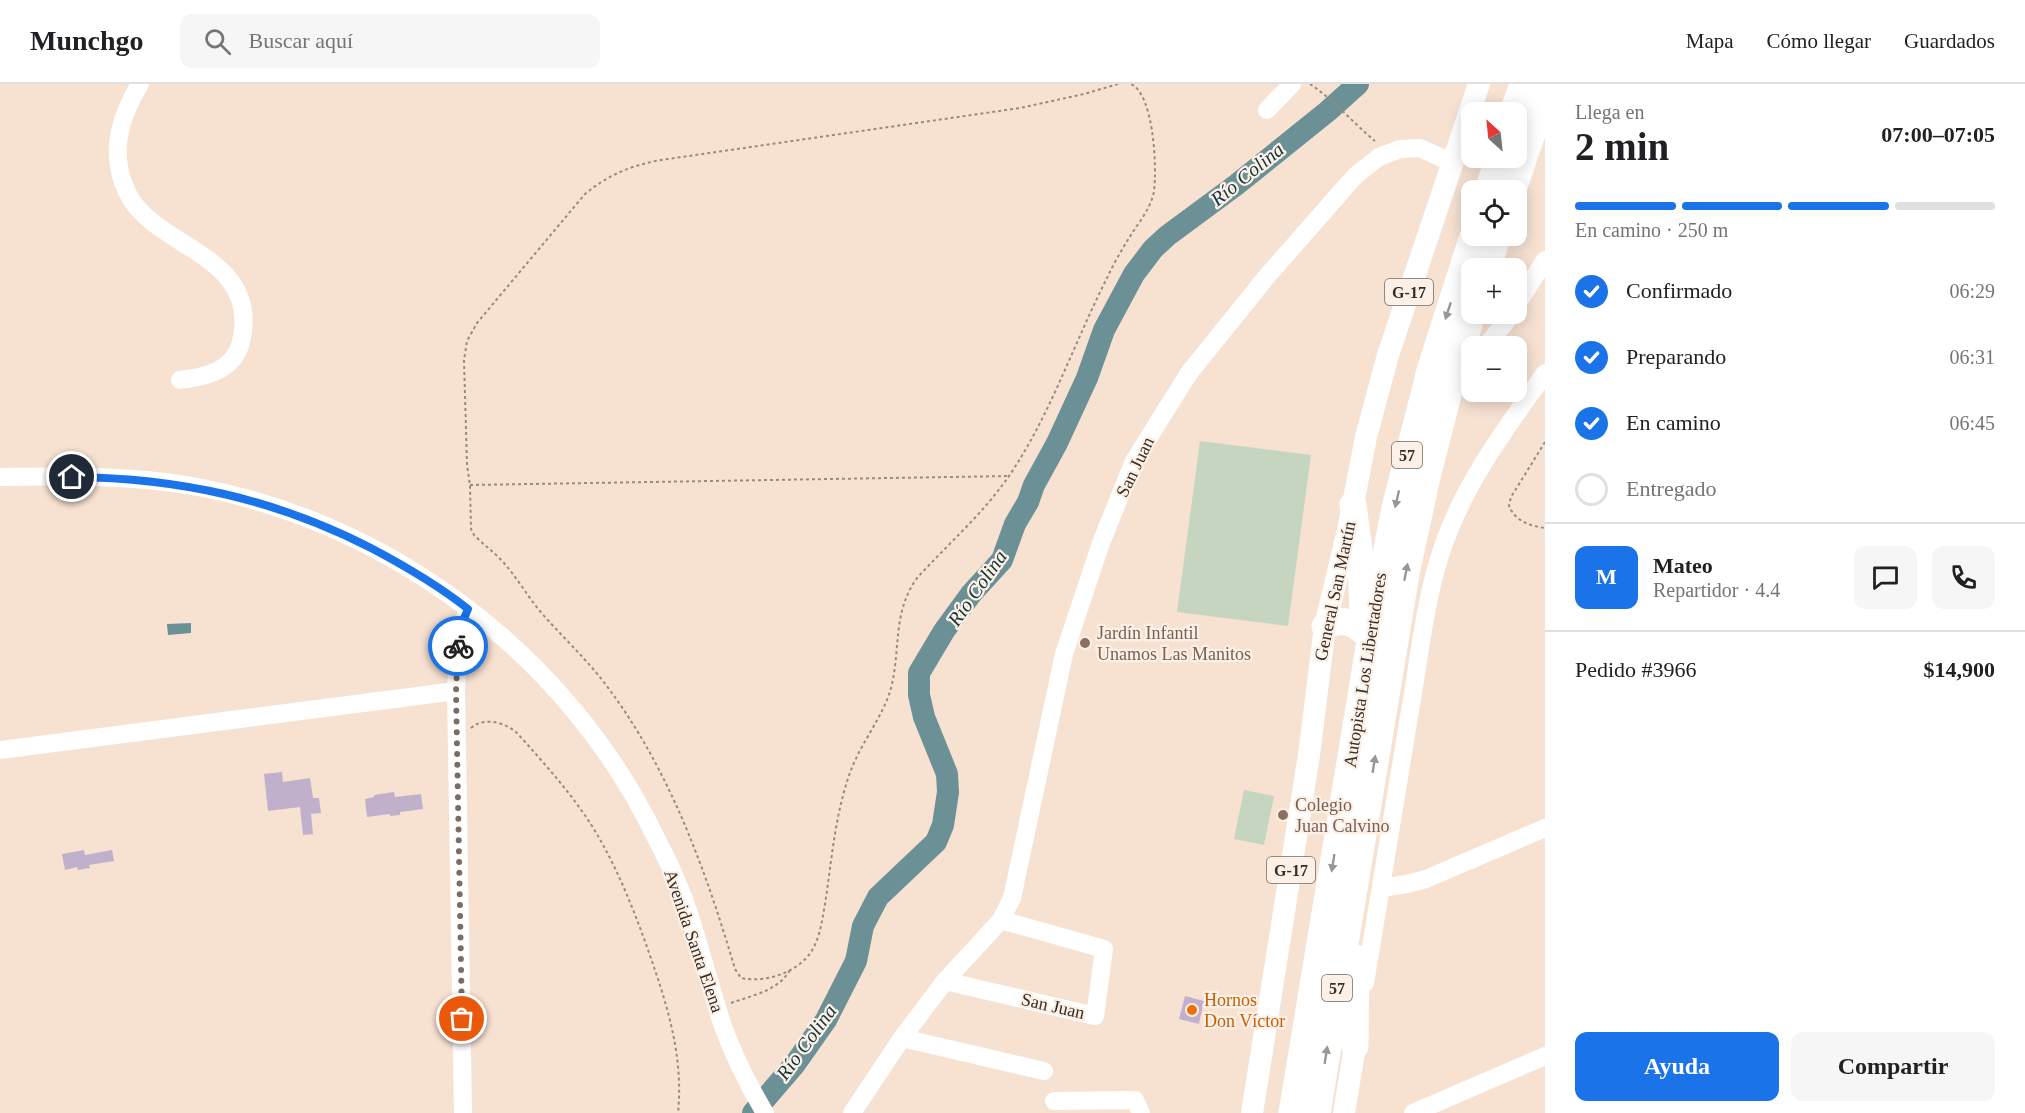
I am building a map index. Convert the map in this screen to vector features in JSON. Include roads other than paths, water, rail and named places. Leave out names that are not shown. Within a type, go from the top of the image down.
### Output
[{"type":"highway","points":[[1516,180],[1539,96]]},
{"type":"highway","name":"Autopista Los Libertadores","points":[[1292,1113],[1384,562],[1407,454],[1431,367],[1470,246]]},
{"type":"highway","name":"Autopista Los Libertadores","points":[[1317,1113],[1406,574],[1437,437],[1469,324]]},
{"type":"highway","points":[[1353,505],[1361,565],[1364,681]]},
{"type":"highway","points":[[1325,626],[1333,622],[1345,621],[1358,626],[1363,631]]},
{"type":"highway","points":[[1355,1046],[1357,863]]},
{"type":"main road","name":"General San Martín","points":[[1251,1113],[1309,755],[1325,626],[1366,437],[1381,378],[1479,84]]},
{"type":"main road","points":[[1344,1113],[1355,1046]]},
{"type":"street","points":[[140,84],[126,110],[118,138],[117,160],[127,193],[143,214],[196,250],[222,272],[235,290],[243,314],[241,339],[232,358],[214,374],[180,380]]},
{"type":"street","points":[[1267,110],[1292,84]]},
{"type":"street","name":"San Juan","points":[[852,1113],[902,1038],[945,981],[1001,920],[1012,898],[1064,654],[1101,543],[1134,461],[1189,374],[1268,275],[1355,176],[1379,157],[1400,149],[1420,148],[1453,163]]},
{"type":"street","points":[[1527,289],[1545,260]]},
{"type":"street","points":[[1494,336],[1504,324]]},
{"type":"street","points":[[1355,1046],[1431,594],[1444,544],[1467,489],[1487,454],[1545,373]]},
{"type":"street","points":[[1437,437],[1461,385]]},
{"type":"street","name":"Avenida Santa Elena","points":[[0,477],[125,478],[192,486],[255,501],[310,520],[407,567],[468,609],[508,642],[561,695],[600,743],[632,791],[656,836],[683,898],[724,1029],[743,1075],[765,1113]]},
{"type":"street","points":[[463,1113],[456,691],[458,638],[468,609]]},
{"type":"street","points":[[0,750],[456,691]]},
{"type":"street","points":[[1381,888],[1426,879],[1545,828]]},
{"type":"street","name":"San Juan","points":[[945,981],[1095,1016],[1104,949],[1001,920]]},
{"type":"street","points":[[902,1038],[1044,1071]]},
{"type":"street","points":[[1413,1113],[1545,1056]]},
{"type":"street","points":[[1054,1101],[1136,1100],[1141,1113]]},
{"type":"water","points":[[191,623],[191,633],[168,635],[167,624]]},
{"type":"waterway","name":"Río Colina","points":[[753,1113],[795,1064],[826,1020],[856,961],[863,926],[878,897],[936,842],[943,825],[948,792],[947,774],[924,717],[919,695],[919,673],[944,631],[971,594],[1002,560],[1015,524],[1028,502],[1034,485],[1057,443],[1087,378],[1104,330],[1134,274],[1153,249],[1167,236],[1236,185],[1358,84]]},
{"type":"place","name":"Jardín Infantil Unamos Las Manitos","points":[[1085,643]]},
{"type":"place","name":"Colegio Juan Calvino","points":[[1283,815]]},
{"type":"place","name":"Hornos Don Víctor","points":[[1192,1010]]}]
